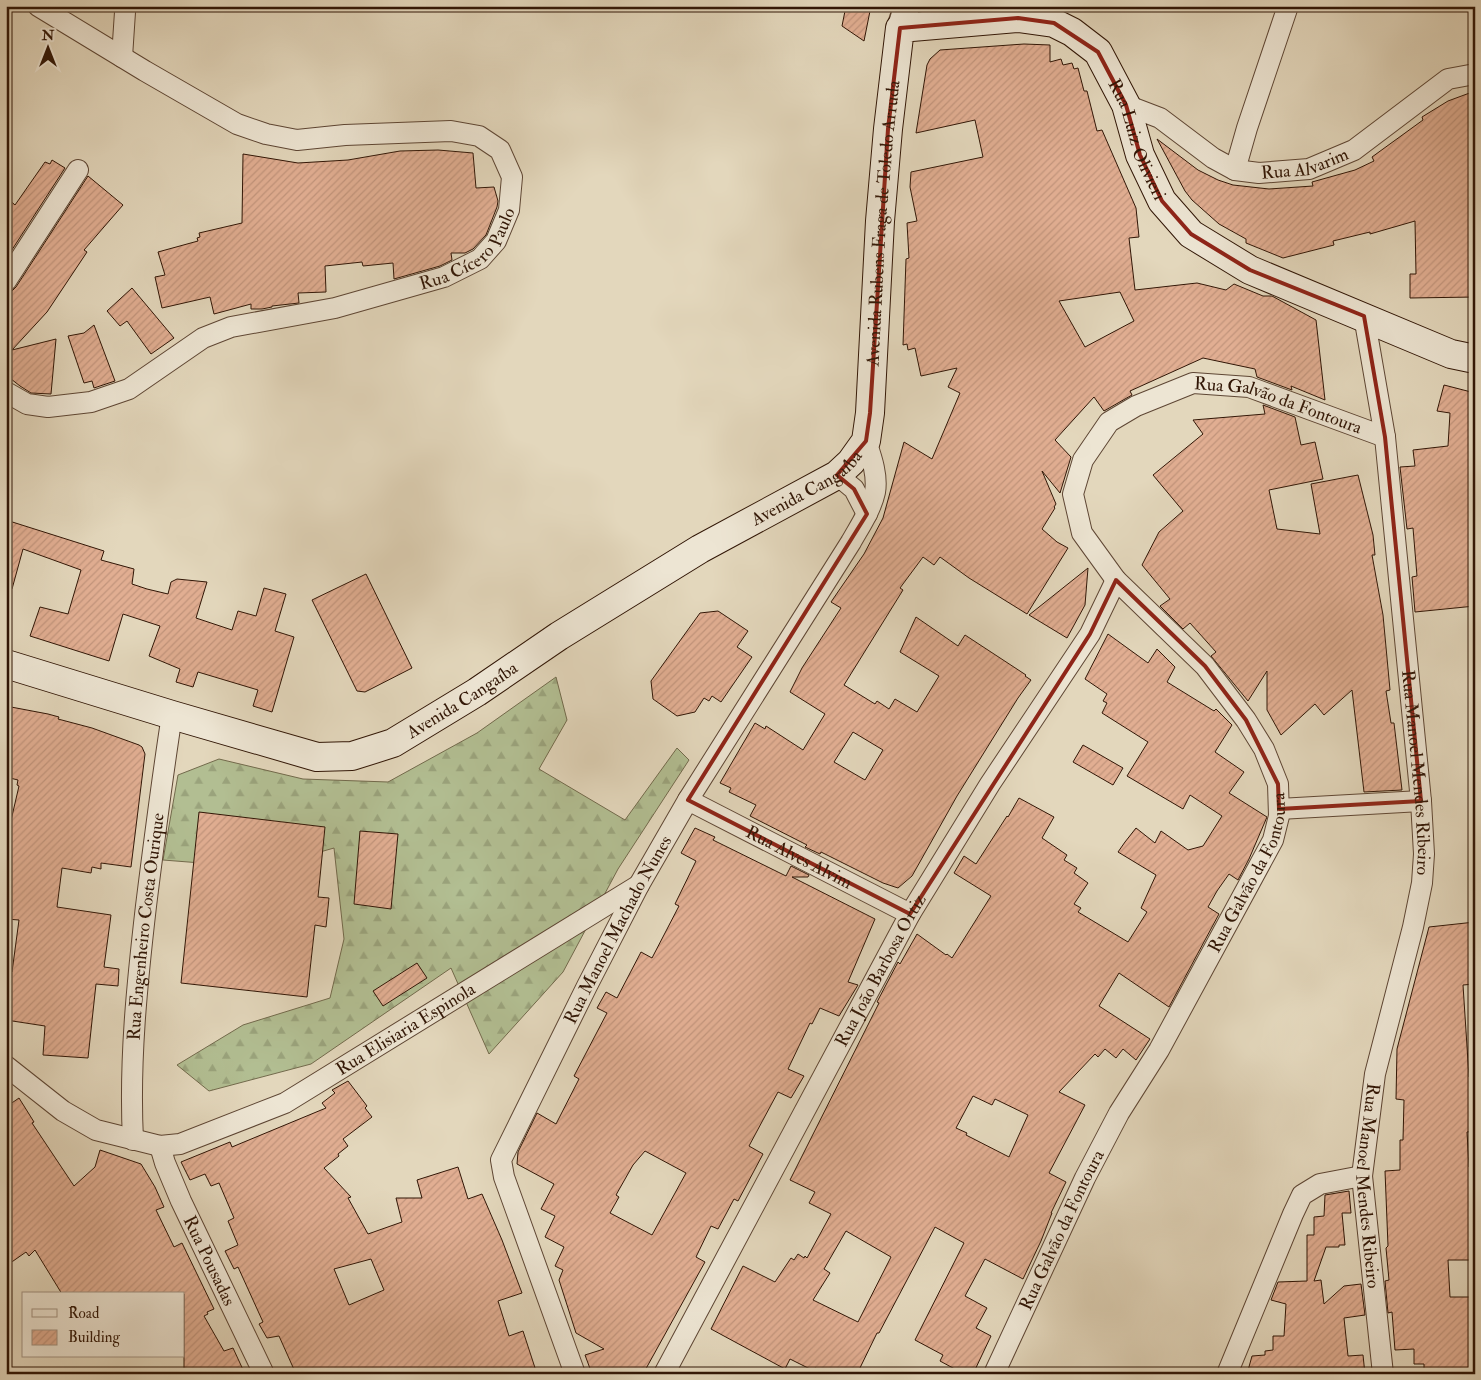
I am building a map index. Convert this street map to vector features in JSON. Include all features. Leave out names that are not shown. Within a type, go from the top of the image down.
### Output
[{"type":"main road","name":"Rua Luiz Olivieri","points":[[904,17],[1018,18],[1054,23],[1072,32],[1098,52],[1126,104],[1140,155],[1162,201],[1190,234],[1250,270],[1364,316]]},
{"type":"main road","name":"Avenida Rubens Fraga de Toledo Arruda","points":[[866,440],[870,413],[880,221],[888,129],[904,17]]},
{"type":"main road","points":[[1364,316],[1451,354],[1475,359]]},
{"type":"main road","name":"Avenida Cangaíba","points":[[6,664],[317,757],[352,756],[393,743],[477,692],[559,636],[700,549],[837,475],[851,462],[866,440]]},
{"type":"street","name":"Rua Cícero Paulo","points":[[6,392],[27,404],[48,408],[91,402],[129,389],[203,338],[231,327],[334,308],[444,277],[480,258],[496,241],[509,210],[512,177],[500,150],[479,136],[451,131],[345,135],[297,140],[266,134],[237,124],[38,6]]},
{"type":"street","points":[[122,57],[124,6]]},
{"type":"street","points":[[1235,170],[1288,6]]},
{"type":"street","name":"Rua Alvarim","points":[[1126,104],[1160,118],[1213,158],[1235,170],[1259,173],[1308,170],[1354,150],[1448,79],[1471,73],[1475,74]]},
{"type":"street","points":[[6,281],[78,170]]},
{"type":"street","name":"Rua Manoel Mendes Ribeiro","points":[[1364,316],[1384,437],[1422,801],[1424,854],[1422,883],[1375,1074],[1362,1176],[1383,1374]]},
{"type":"street","name":"Rua Galvão da Fontoura","points":[[994,1374],[1069,1212],[1115,1121],[1159,1050],[1273,840],[1280,816],[1278,784],[1264,749],[1246,720],[1204,666],[1116,580],[1082,533],[1073,494],[1083,460],[1109,422],[1136,406],[1193,383],[1249,387],[1384,437]]},
{"type":"street","name":"Rua Manoel Machado Nunes","points":[[575,1374],[504,1177],[501,1160],[560,1039],[639,885],[688,800],[867,514],[875,491],[874,468],[866,440]]},
{"type":"street","points":[[837,475],[854,489],[867,514]]},
{"type":"street","name":"Rua João Barbosa Ortiz","points":[[664,1374],[910,914],[990,784],[1090,634],[1116,580]]},
{"type":"street","name":"Rua Engenheiro Costa Ourique","points":[[133,1140],[131,1098],[137,987],[162,778],[172,715]]},
{"type":"street","name":"Rua Alves Alvim","points":[[688,800],[910,914]]},
{"type":"street","points":[[1279,809],[1422,801]]},
{"type":"street","name":"Rua Elisiaria Espinola","points":[[160,1146],[180,1144],[285,1103],[639,885]]},
{"type":"street","points":[[6,1066],[63,1111],[96,1130],[160,1146]]},
{"type":"street","name":"Rua Pousadas","points":[[160,1146],[181,1201],[264,1374]]},
{"type":"street","points":[[1227,1374],[1302,1195],[1320,1184],[1362,1176]]},
{"type":"highlighted area","points":[[1018,18],[1054,23],[1098,52],[1126,105],[1140,155],[1162,201],[1191,234],[1250,270],[1364,316],[1385,437],[1421,801],[1279,809],[1278,784],[1246,720],[1205,666],[1116,580],[1090,634],[910,914],[688,800],[867,514],[854,489],[837,475],[866,441],[870,413],[888,129],[900,28]]},
{"type":"green space","points":[[556,677],[567,720],[539,769],[625,820],[677,748],[689,760],[618,869],[563,972],[489,1054],[451,968],[311,1064],[209,1091],[177,1065],[243,1025],[330,998],[344,939],[334,848],[264,868],[163,860],[178,775],[219,759],[303,779],[388,782],[477,733]]},
{"type":"building","points":[[846,6],[871,6],[864,41],[842,26]]},
{"type":"building","points":[[1024,44],[1050,45],[1050,62],[1061,59],[1063,65],[1072,63],[1074,69],[1078,68],[1084,91],[1087,91],[1097,131],[1102,130],[1136,208],[1139,237],[1129,238],[1135,290],[1197,283],[1226,290],[1234,284],[1263,296],[1272,296],[1316,320],[1325,400],[1291,386],[1292,390],[1257,377],[1255,369],[1203,358],[1130,391],[1132,395],[1104,411],[1094,397],[1055,440],[1071,457],[1060,493],[1042,471],[1056,504],[1042,529],[1057,542],[1068,548],[1027,614],[969,578],[940,557],[934,565],[923,557],[900,588],[903,590],[844,685],[875,704],[877,701],[889,709],[895,699],[917,712],[939,676],[900,652],[916,617],[958,646],[965,635],[1031,680],[957,796],[912,876],[898,888],[883,883],[821,852],[820,854],[805,847],[807,845],[750,816],[756,805],[729,792],[731,788],[720,783],[755,723],[765,729],[766,726],[803,750],[825,714],[790,692],[802,668],[841,608],[831,602],[864,554],[883,518],[904,442],[932,459],[960,393],[948,387],[957,368],[921,376],[915,348],[908,350],[907,344],[903,345],[906,259],[909,258],[907,223],[917,221],[910,187],[911,172],[983,157],[975,120],[916,133],[927,65],[930,59],[940,50]],"holes":[[[1120,292],[1134,321],[1085,347],[1059,301]],[[853,732],[883,750],[865,780],[834,762]]]},
{"type":"building","points":[[1475,91],[1475,297],[1410,298],[1410,274],[1416,274],[1415,221],[1370,234],[1370,232],[1333,241],[1334,245],[1283,258],[1246,243],[1246,239],[1219,224],[1192,200],[1185,191],[1157,139],[1198,170],[1233,185],[1269,189],[1313,186],[1312,182],[1355,170],[1374,161],[1372,157],[1423,120],[1422,117],[1448,101]]},
{"type":"building","points":[[438,150],[473,153],[476,188],[494,187],[498,201],[497,207],[486,235],[473,249],[465,253],[451,253],[452,260],[440,266],[394,279],[393,263],[363,266],[362,262],[325,266],[326,292],[298,293],[299,303],[262,309],[251,309],[251,304],[214,314],[210,297],[162,308],[155,277],[165,275],[158,252],[198,241],[199,233],[242,223],[243,154],[298,163],[348,160],[400,151]]},
{"type":"building","points":[[52,160],[65,168],[6,259],[6,197],[15,205],[45,162],[50,164]]},
{"type":"building","points":[[88,176],[123,205],[84,250],[87,252],[47,312],[12,350],[56,339],[51,394],[31,393],[6,375],[6,293],[16,287]]},
{"type":"building","points":[[132,288],[174,338],[151,354],[127,321],[120,326],[107,311]]},
{"type":"building","points":[[94,325],[115,381],[94,388],[92,381],[84,383],[68,336],[84,333]]},
{"type":"building","points":[[1444,385],[1475,393],[1475,606],[1415,612],[1412,577],[1417,576],[1413,528],[1407,529],[1400,467],[1415,466],[1413,450],[1448,446],[1450,413],[1437,411]]},
{"type":"building","points":[[1263,405],[1295,417],[1301,445],[1315,442],[1323,479],[1269,490],[1277,529],[1320,534],[1311,484],[1358,475],[1373,535],[1375,555],[1372,555],[1383,615],[1390,690],[1386,691],[1391,723],[1394,723],[1402,790],[1364,792],[1352,690],[1324,715],[1315,704],[1281,735],[1267,710],[1267,671],[1248,701],[1211,656],[1216,652],[1190,623],[1183,629],[1160,606],[1170,599],[1142,565],[1159,532],[1183,511],[1153,475],[1203,434],[1193,420],[1265,414]]},
{"type":"building","points":[[6,520],[104,551],[101,560],[134,569],[132,584],[147,589],[168,594],[171,582],[177,579],[207,582],[196,618],[232,630],[238,611],[256,616],[264,588],[286,594],[275,631],[294,637],[272,712],[253,706],[258,690],[198,672],[193,687],[176,682],[180,669],[149,656],[160,626],[123,614],[109,661],[30,636],[40,607],[68,614],[81,570],[23,549],[12,589],[6,588]]},
{"type":"building","points":[[1088,568],[1085,605],[1067,638],[1029,615]]},
{"type":"building","points":[[366,574],[412,668],[365,692],[357,691],[312,600]]},
{"type":"building","points":[[718,611],[748,631],[737,647],[752,657],[721,702],[712,696],[709,701],[704,698],[695,712],[677,716],[653,699],[651,681],[700,613]]},
{"type":"building","points":[[1108,634],[1148,663],[1157,649],[1175,667],[1167,682],[1214,711],[1216,709],[1232,725],[1215,752],[1244,772],[1229,793],[1267,817],[1249,859],[1238,880],[1229,874],[1208,907],[1219,914],[1169,1007],[1119,973],[1099,1006],[1150,1039],[1136,1060],[1123,1049],[1116,1058],[1105,1049],[1098,1057],[1095,1054],[1059,1092],[1085,1105],[1049,1173],[1066,1182],[1023,1279],[985,1259],[965,1296],[987,1308],[976,1328],[991,1336],[973,1374],[964,1374],[940,1361],[943,1355],[915,1340],[964,1243],[935,1227],[879,1333],[877,1333],[857,1374],[826,1374],[815,1368],[814,1371],[790,1359],[785,1369],[711,1329],[743,1266],[775,1282],[791,1258],[794,1260],[798,1254],[807,1258],[831,1214],[809,1203],[815,1192],[790,1180],[879,1003],[877,1002],[898,962],[900,964],[917,934],[952,958],[991,896],[954,873],[964,856],[976,864],[1019,798],[1054,817],[1042,838],[1067,855],[1064,860],[1077,868],[1074,873],[1088,883],[1074,904],[1081,908],[1078,912],[1128,942],[1147,912],[1141,908],[1156,875],[1118,852],[1125,842],[1136,828],[1155,843],[1161,831],[1188,850],[1203,846],[1222,816],[1190,795],[1183,809],[1127,776],[1148,742],[1102,713],[1107,703],[1103,701],[1107,694],[1085,679]],"holes":[[[973,1096],[992,1105],[995,1099],[1028,1115],[1009,1157],[956,1128]],[[846,1231],[891,1257],[858,1322],[813,1300],[830,1273],[824,1269]]]},
{"type":"building","points":[[11,707],[48,714],[59,717],[58,719],[92,728],[139,745],[145,754],[131,867],[101,863],[101,869],[92,867],[91,873],[62,868],[57,907],[111,915],[104,967],[119,969],[118,986],[96,984],[88,1058],[43,1055],[45,1026],[6,1020],[6,971],[12,972],[19,920],[6,919],[6,828],[9,829],[19,786],[17,785],[18,780],[6,777],[6,729]]},
{"type":"building","points":[[1083,745],[1123,768],[1113,785],[1073,762]]},
{"type":"building","points":[[199,812],[325,827],[318,897],[329,898],[326,927],[315,925],[307,997],[181,983]]},
{"type":"building","points":[[695,828],[715,837],[713,840],[786,876],[791,866],[809,875],[808,877],[792,877],[875,919],[848,982],[858,985],[839,1016],[820,1008],[812,1024],[810,1023],[788,1069],[804,1076],[791,1098],[778,1092],[749,1146],[763,1154],[738,1201],[734,1199],[718,1229],[711,1226],[696,1257],[705,1262],[643,1374],[592,1374],[585,1355],[604,1349],[576,1333],[559,1280],[563,1270],[555,1266],[564,1247],[545,1237],[555,1216],[541,1209],[554,1184],[517,1164],[518,1152],[537,1113],[556,1124],[579,1079],[574,1076],[607,1013],[597,1008],[606,992],[617,998],[641,952],[652,958],[679,906],[675,904],[696,861],[681,853]],"holes":[[[645,1151],[686,1173],[652,1235],[610,1213],[619,1197],[616,1195],[633,1165]]]},
{"type":"building","points":[[360,831],[398,834],[391,909],[354,904]]},
{"type":"building","points":[[1475,922],[1475,984],[1463,985],[1469,1077],[1475,1076],[1475,1131],[1467,1132],[1469,1167],[1475,1167],[1475,1260],[1448,1260],[1450,1297],[1475,1297],[1475,1374],[1424,1374],[1424,1364],[1414,1364],[1414,1349],[1395,1350],[1392,1312],[1388,1313],[1385,1281],[1389,1280],[1386,1248],[1388,1246],[1385,1171],[1400,1170],[1400,1140],[1403,1140],[1404,1100],[1396,1099],[1397,1049],[1429,927]]},
{"type":"building","points":[[417,963],[427,978],[383,1006],[373,991]]},
{"type":"building","points":[[348,1081],[367,1106],[365,1108],[372,1117],[343,1139],[348,1146],[324,1168],[351,1197],[348,1198],[368,1234],[402,1222],[396,1198],[422,1198],[417,1180],[458,1167],[468,1199],[482,1194],[522,1293],[498,1301],[509,1336],[523,1331],[537,1374],[296,1374],[279,1336],[267,1338],[259,1324],[263,1322],[238,1267],[234,1269],[225,1251],[238,1245],[228,1221],[234,1218],[219,1183],[211,1186],[205,1174],[190,1180],[181,1162],[230,1142],[232,1147],[326,1108],[322,1103],[335,1093],[332,1090]],"holes":[[[371,1259],[384,1290],[349,1305],[334,1269]]]},
{"type":"building","points":[[19,1098],[34,1122],[32,1123],[74,1186],[95,1167],[100,1150],[141,1164],[164,1207],[156,1210],[174,1247],[182,1243],[214,1309],[207,1312],[208,1314],[204,1316],[224,1351],[233,1348],[245,1374],[184,1374],[185,1292],[61,1292],[35,1250],[29,1256],[26,1252],[6,1266],[6,1107]]},
{"type":"building","points":[[1349,1191],[1351,1213],[1342,1213],[1345,1245],[1326,1247],[1314,1281],[1321,1280],[1324,1304],[1344,1286],[1361,1284],[1365,1315],[1344,1318],[1348,1356],[1363,1355],[1365,1374],[1247,1374],[1252,1356],[1265,1355],[1265,1351],[1273,1350],[1273,1336],[1284,1336],[1286,1304],[1271,1300],[1278,1282],[1307,1281],[1307,1235],[1314,1235],[1314,1217],[1324,1216],[1325,1195]]}]
